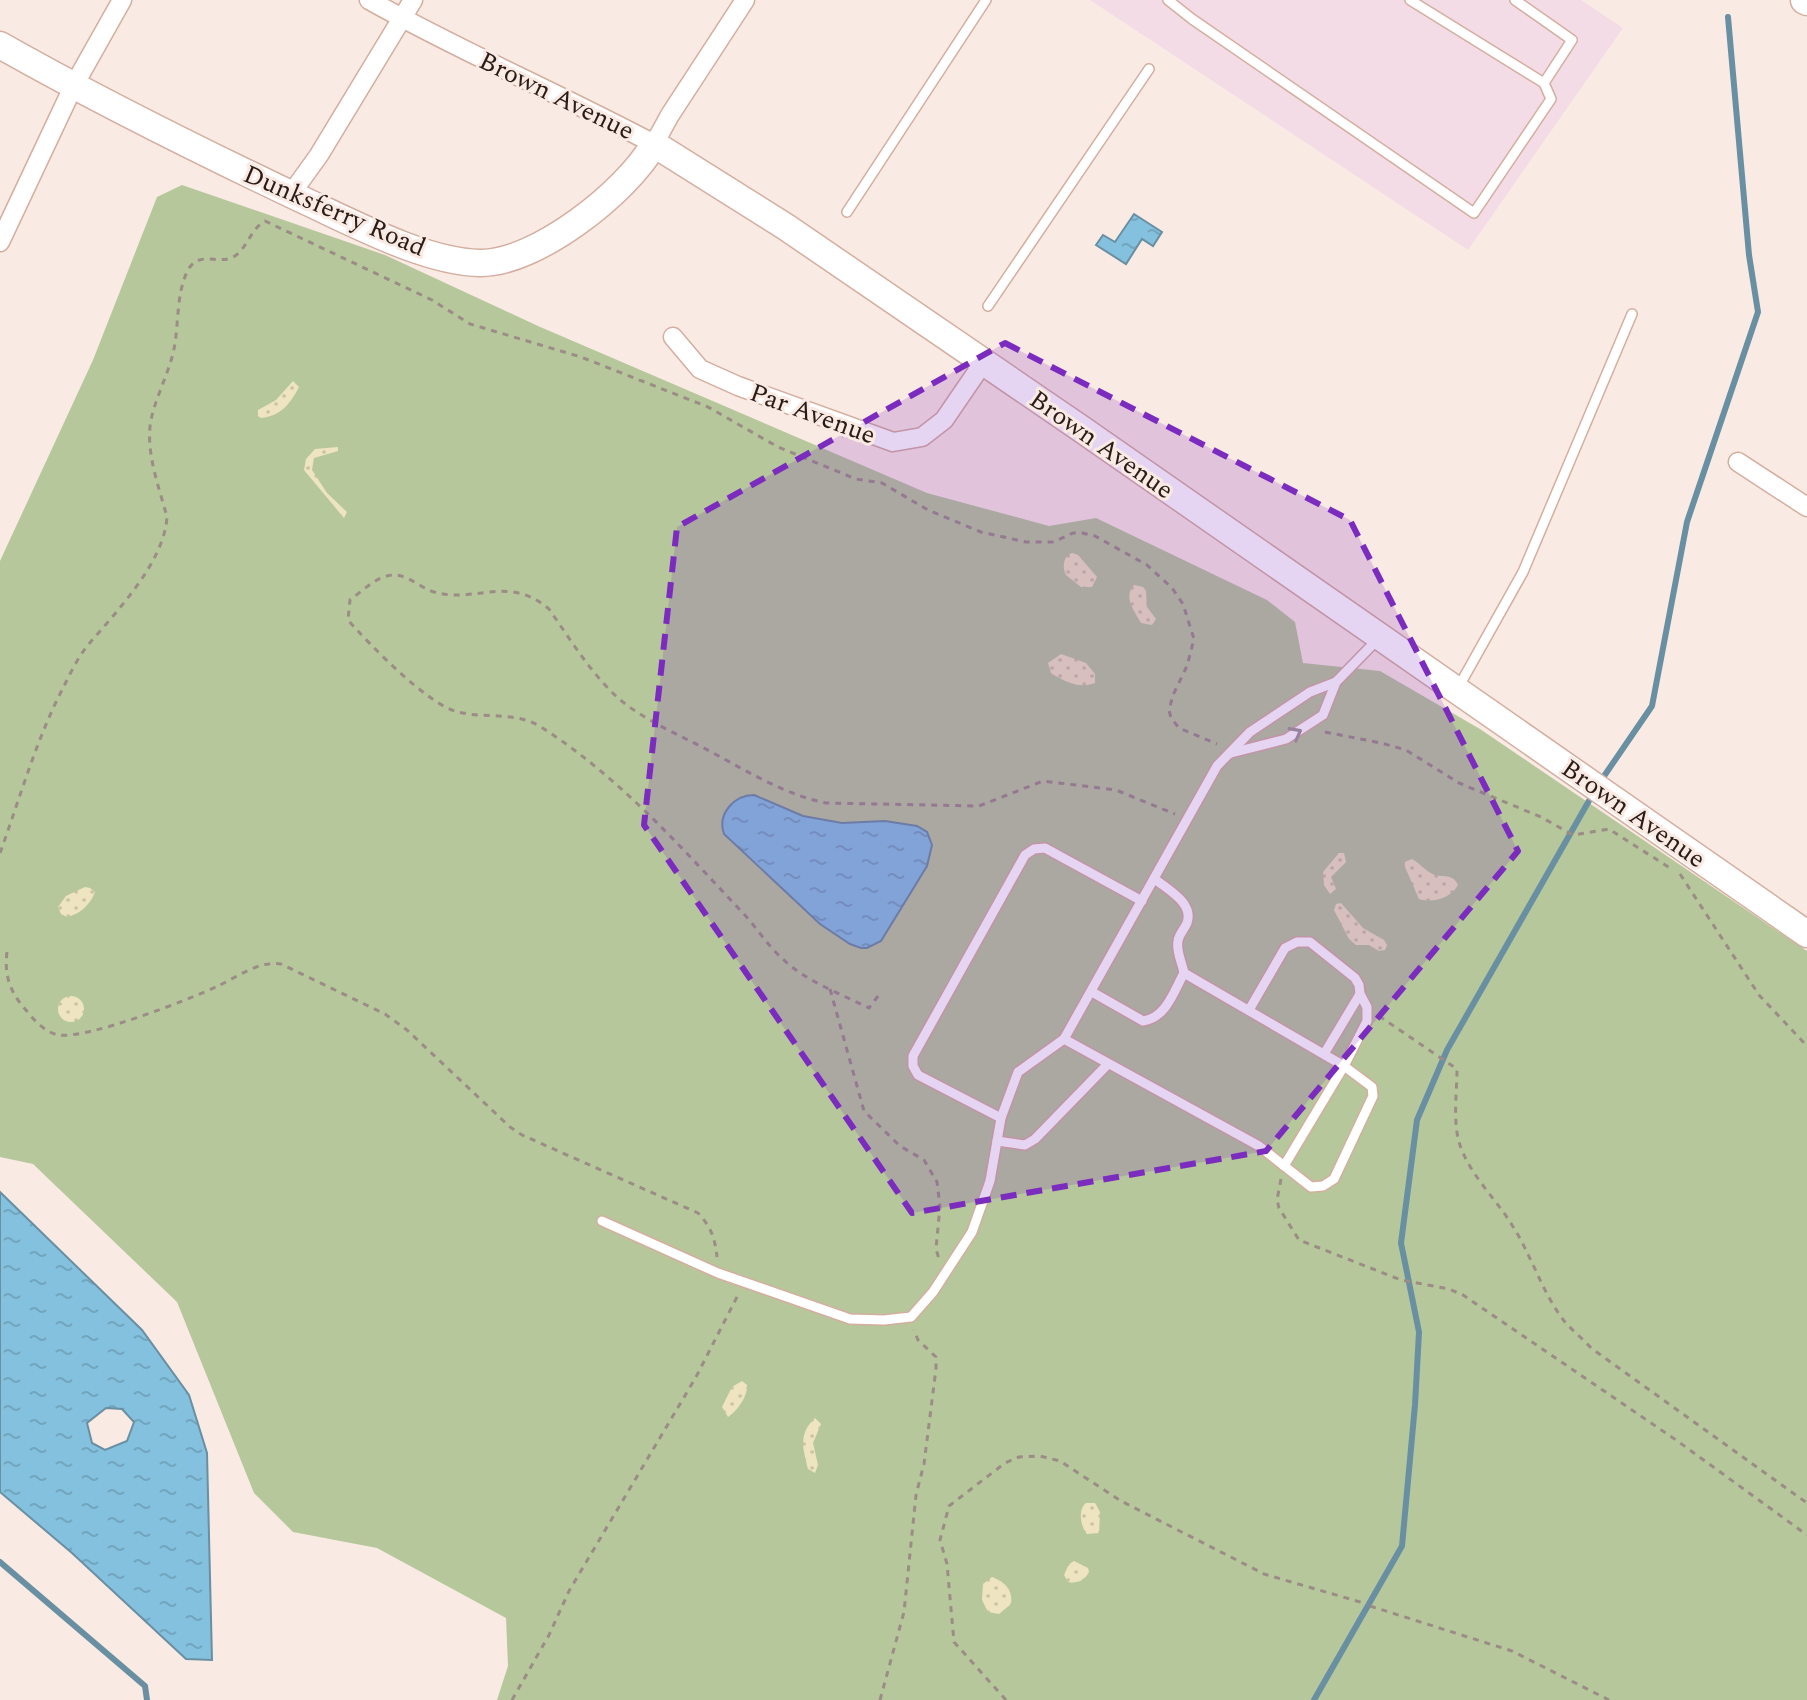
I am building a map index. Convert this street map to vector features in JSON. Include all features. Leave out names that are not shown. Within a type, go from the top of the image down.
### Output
[{"type":"street","points":[[0,242],[73,87],[122,0]]},
{"type":"street","name":"Brown Avenue","points":[[369,0],[654,144],[786,227],[1807,934]]},
{"type":"street","points":[[291,194],[319,155],[413,0]]},
{"type":"street","points":[[654,144],[745,0]]},
{"type":"street","name":"Dunksferry Road","points":[[0,45],[73,87],[291,194],[410,247],[461,261],[503,261],[533,250],[565,231],[634,175],[654,144]]},
{"type":"street","name":"Par Avenue","points":[[673,337],[700,369],[738,386],[893,442],[922,437],[944,420],[983,363]]},
{"type":"street","points":[[1738,462],[1807,507]]},
{"type":"lane","points":[[847,212],[986,0]]},
{"type":"lane","points":[[1168,0],[1474,213],[1551,99],[1544,83],[1410,0]]},
{"type":"lane","points":[[1515,0],[1572,40],[1544,83]]},
{"type":"lane","points":[[988,306],[1149,69]]},
{"type":"lane","points":[[1457,691],[1523,572],[1632,314]]},
{"type":"lane","points":[[1231,753],[1286,739],[1323,715],[1336,682],[1379,637]]},
{"type":"lane","points":[[602,1221],[718,1273],[850,1319],[911,1317],[933,1292],[972,1232],[990,1181],[1001,1118],[1018,1072],[1064,1039],[1217,766],[1250,732],[1310,692],[1336,682]]},
{"type":"lane","points":[[1001,1118],[918,1075],[913,1066],[913,1056],[1025,855],[1034,849],[1045,848],[1142,901]]},
{"type":"lane","points":[[1064,1039],[1259,1146],[1311,1187],[1323,1186],[1334,1179],[1373,1096],[1372,1087],[1367,1080],[1344,1066],[1184,973],[1178,938],[1187,922],[1188,910],[1182,901],[1155,879]]},
{"type":"lane","points":[[1249,1010],[1285,948],[1297,942],[1310,942],[1355,978],[1367,1007],[1367,1021],[1344,1066],[1284,1166]]},
{"type":"lane","points":[[1092,992],[1143,1021],[1153,1020],[1161,1014],[1184,973]]},
{"type":"lane","points":[[1324,1054],[1360,994]]},
{"type":"lane","points":[[997,1141],[1025,1145],[1035,1139],[1107,1065]]},
{"type":"path","points":[[0,853],[43,731],[63,688],[88,645],[149,568],[166,529],[167,517],[149,444],[151,420],[174,349],[187,272],[204,258],[223,260],[235,256],[255,227],[265,221],[271,221],[432,300],[470,324],[581,357],[708,407],[778,447],[856,479],[882,483],[928,510],[981,532],[1026,542],[1053,542],[1073,533],[1095,536],[1147,565],[1172,588],[1183,604],[1194,639],[1187,666],[1173,695],[1169,710],[1171,718],[1179,728],[1221,745],[1231,753]]},
{"type":"path","points":[[878,996],[869,1008],[785,962],[745,915],[646,812],[580,754],[530,721],[457,712],[426,693],[366,641],[348,620],[350,600],[378,579],[395,575],[437,593],[504,590],[539,601],[549,609],[595,673],[618,697],[647,719],[777,786],[812,800],[826,803],[979,806],[1043,781],[1116,790],[1186,818]]},
{"type":"path","points":[[1305,728],[1406,750],[1459,783],[1573,835],[1609,829],[1681,875],[1759,995],[1807,1046]]},
{"type":"path","points":[[7,952],[6,976],[17,1000],[35,1021],[61,1035],[86,1033],[197,996],[268,963],[281,964],[385,1014],[407,1030],[522,1135],[698,1213],[708,1223],[714,1236],[718,1273]]},
{"type":"path","points":[[830,989],[864,1111],[900,1146],[924,1160],[937,1182],[940,1206],[936,1249],[940,1263],[933,1292]]},
{"type":"path","points":[[1376,1014],[1457,1069],[1457,1129],[1461,1147],[1473,1171],[1527,1250],[1564,1321],[1591,1348],[1807,1503]]},
{"type":"path","points":[[1284,1166],[1277,1200],[1299,1240],[1401,1280],[1449,1289],[1463,1295],[1676,1440],[1807,1535]]},
{"type":"path","points":[[512,1700],[549,1635],[569,1591],[696,1377],[745,1283]]},
{"type":"path","points":[[880,1700],[904,1612],[916,1495],[924,1464],[936,1369],[936,1357],[918,1340],[911,1317]]},
{"type":"path","points":[[1006,1700],[954,1642],[947,1564],[940,1540],[949,1506],[1005,1463],[1019,1457],[1040,1456],[1060,1461],[1121,1501],[1264,1574],[1512,1651],[1609,1700]]},
{"type":"highlighted area","points":[[1005,343],[1350,520],[1518,851],[1266,1151],[912,1213],[644,825],[677,527]]},
{"type":"shaded area","points":[[1090,0],[1581,0],[1623,28],[1468,250]]},
{"type":"green space","points":[[182,185],[385,255],[538,326],[927,493],[1049,526],[1096,518],[1267,600],[1295,622],[1303,663],[1380,671],[1480,729],[1807,951],[1807,1700],[497,1700],[508,1666],[506,1618],[377,1548],[293,1532],[254,1493],[177,1302],[33,1164],[0,1157],[0,561],[93,360],[157,197]]},
{"type":"sand","points":[[293,381],[299,387],[284,408],[268,417],[258,416],[258,410],[276,400]]},
{"type":"sand","points":[[338,447],[338,451],[314,458],[312,470],[327,493],[347,512],[344,518],[304,470],[306,459],[315,449]]},
{"type":"sand","points":[[1072,553],[1078,555],[1097,577],[1092,587],[1081,587],[1066,575],[1064,562]]},
{"type":"sand","points":[[1134,585],[1146,591],[1147,607],[1156,619],[1152,625],[1141,623],[1133,608],[1129,594]]},
{"type":"sand","points":[[1061,654],[1086,663],[1095,674],[1095,683],[1072,684],[1051,673],[1048,663]]},
{"type":"sand","points":[[1339,853],[1344,853],[1346,862],[1331,877],[1336,889],[1330,894],[1324,885],[1323,872]]},
{"type":"sand","points":[[1412,859],[1433,874],[1452,878],[1458,885],[1441,899],[1419,899],[1405,867],[1405,862]]},
{"type":"sand","points":[[85,887],[95,892],[87,905],[72,916],[61,914],[58,907],[66,896]]},
{"type":"sand","points":[[1341,903],[1363,928],[1384,940],[1387,945],[1385,950],[1356,945],[1349,939],[1334,910],[1336,904]]},
{"type":"sand","points":[[71,996],[80,1000],[84,1009],[80,1018],[71,1022],[62,1018],[58,1009],[62,1000]]},
{"type":"sand","points":[[742,1381],[747,1385],[746,1394],[728,1417],[722,1407],[732,1387]]},
{"type":"sand","points":[[815,1418],[821,1424],[813,1443],[818,1465],[815,1473],[808,1469],[803,1442],[806,1430]]},
{"type":"sand","points":[[1086,1503],[1095,1503],[1100,1512],[1099,1533],[1087,1534],[1083,1527],[1081,1513]]},
{"type":"sand","points":[[1074,1561],[1088,1568],[1089,1572],[1080,1581],[1068,1582],[1064,1575]]},
{"type":"sand","points":[[992,1577],[1004,1584],[1011,1595],[1011,1604],[999,1614],[988,1612],[982,1600],[983,1584]]},
{"type":"water","points":[[1134,214],[1162,232],[1153,246],[1142,239],[1126,264],[1096,245],[1103,235],[1115,242]]},
{"type":"water","points":[[754,795],[803,816],[842,823],[885,821],[917,826],[927,832],[932,845],[927,866],[881,941],[861,948],[820,924],[724,834],[723,819],[729,807],[740,798]]},
{"type":"water","points":[[0,1192],[142,1330],[189,1395],[207,1453],[212,1660],[186,1659],[72,1553],[0,1492]],"holes":[[[106,1408],[122,1409],[134,1422],[127,1441],[105,1450],[92,1443],[87,1423]]]},
{"type":"waterway","points":[[1600,782],[1652,706],[1687,522],[1758,312],[1749,255],[1728,17]]},
{"type":"waterway","points":[[1314,1700],[1402,1546],[1419,1332],[1401,1243],[1417,1120],[1447,1050],[1594,792]]},
{"type":"waterway","points":[[0,1562],[145,1686],[147,1700]]}]
